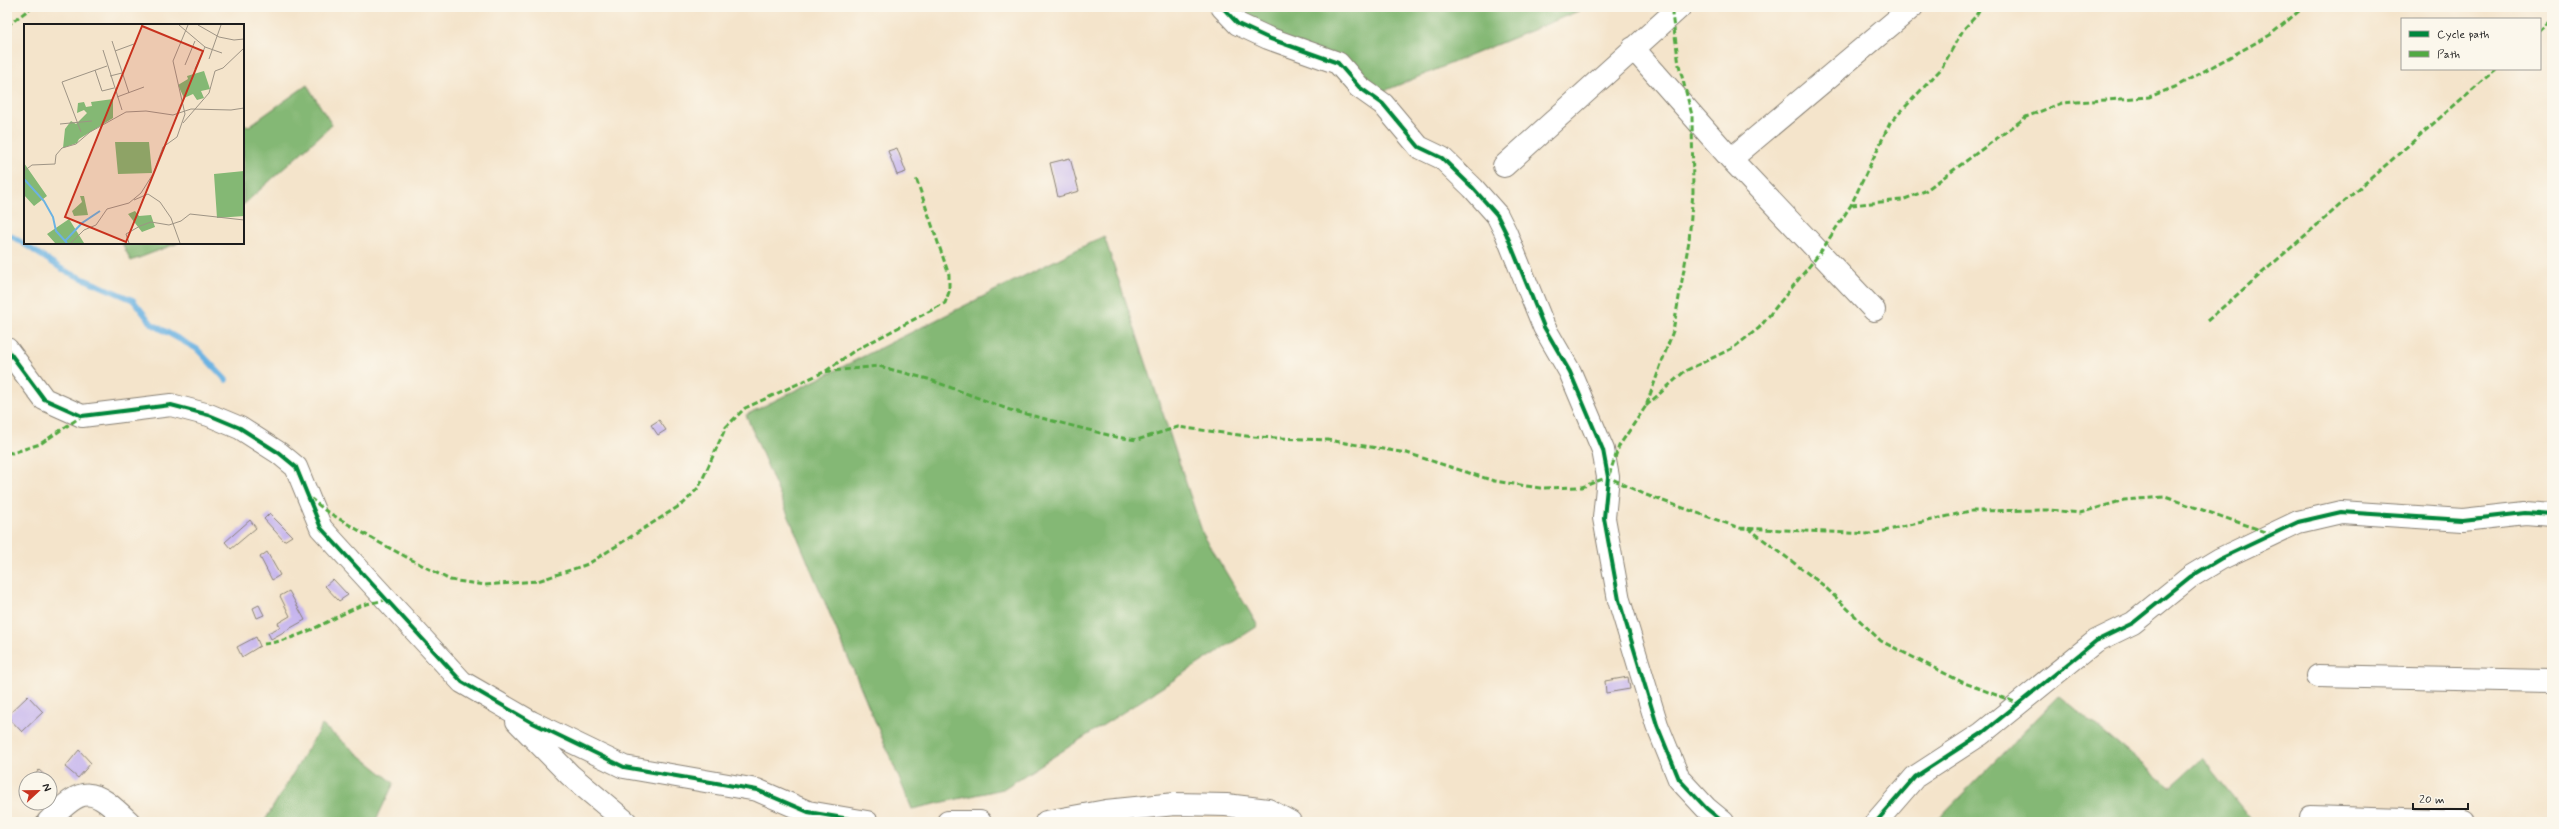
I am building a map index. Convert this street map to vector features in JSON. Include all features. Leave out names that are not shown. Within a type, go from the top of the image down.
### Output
[{"type":"street","points":[[1222,7],[1238,24],[1268,38],[1338,64],[1359,87],[1383,104],[1419,147],[1442,158],[1473,188],[1496,215],[1506,233],[1544,327],[1570,372],[1603,450],[1608,477],[1604,518],[1619,600],[1657,725],[1679,779],[1706,808],[1723,822]]},
{"type":"street","points":[[1504,166],[1680,7]]},
{"type":"street","points":[[1731,159],[1912,7]]},
{"type":"street","points":[[1633,48],[1731,159],[1874,310]]},
{"type":"street","points":[[7,349],[44,399],[82,416],[171,405],[209,415],[240,428],[279,452],[296,467],[322,528],[326,533],[462,682],[501,704],[624,767],[757,790],[808,812],[867,822]]},
{"type":"street","points":[[1876,822],[1915,777],[1981,734],[2096,642],[2133,623],[2190,577],[2220,559],[2298,522],[2341,512],[2463,520],[2525,513],[2552,516]]},
{"type":"street","points":[[2318,676],[2552,681]]},
{"type":"street","points":[[501,704],[570,775],[626,822]]},
{"type":"street","points":[[48,822],[66,803],[79,795],[88,793],[108,802],[129,822]]},
{"type":"street","points":[[1046,822],[1106,811],[1175,804],[1226,805],[1268,810],[1290,822]]},
{"type":"street","points":[[2311,817],[2464,822]]},
{"type":"street","points":[[948,822],[980,822]]},
{"type":"green space","points":[[1222,7],[1588,7],[1372,96]]},
{"type":"green space","points":[[307,85],[332,125],[244,204],[244,124],[249,126]]},
{"type":"green space","points":[[1104,236],[1203,534],[1258,626],[1003,789],[912,809],[746,415]]},
{"type":"green space","points":[[122,244],[175,244],[131,261]]},
{"type":"green space","points":[[2059,696],[2170,787],[2202,758],[2253,822],[1935,822]]},
{"type":"green space","points":[[322,725],[394,783],[375,822],[264,822]]},
{"type":"building","points":[[897,148],[906,172],[897,175],[888,151]]},
{"type":"building","points":[[1070,158],[1079,191],[1058,197],[1050,163]]},
{"type":"building","points":[[659,420],[666,430],[658,435],[651,425]]},
{"type":"building","points":[[270,513],[292,536],[284,541],[264,519]]},
{"type":"building","points":[[250,520],[256,528],[231,549],[225,542]]},
{"type":"building","points":[[267,552],[280,575],[272,580],[260,557]]},
{"type":"building","points":[[333,579],[348,595],[339,601],[325,586]]},
{"type":"building","points":[[289,591],[305,620],[271,639],[268,633],[280,627],[278,623],[290,616],[280,596]]},
{"type":"building","points":[[259,605],[264,615],[257,618],[253,608]]},
{"type":"building","points":[[256,637],[260,646],[242,657],[237,647]]},
{"type":"building","points":[[1628,677],[1630,689],[1606,693],[1605,681]]},
{"type":"building","points":[[28,696],[43,712],[22,732],[7,716]]},
{"type":"building","points":[[79,750],[91,763],[78,778],[65,767]]},
{"type":"waterway","points":[[7,233],[65,271],[133,300],[152,324],[197,349],[226,380]]},
{"type":"marked path","points":[[7,26],[32,7]]},
{"type":"marked path","points":[[1609,475],[1619,446],[1646,406],[1673,331],[1689,241],[1693,192],[1692,115],[1679,65],[1672,14],[1674,7]]},
{"type":"marked path","points":[[1646,406],[1685,371],[1733,348],[1759,328],[1820,253],[1851,205],[1890,123],[1941,69],[1963,30],[1975,17],[1981,7]]},
{"type":"marked path","points":[[1851,205],[1902,200],[1925,191],[2026,117],[2062,103],[2149,97],[2175,87],[2270,35],[2304,7]]},
{"type":"marked path","points":[[2541,30],[2552,20]]},
{"type":"marked path","points":[[2207,321],[2495,70]]},
{"type":"marked path","points":[[826,371],[854,351],[945,303],[949,292],[949,275],[916,178]]},
{"type":"marked path","points":[[310,498],[326,511],[380,543],[450,580],[485,585],[538,581],[588,564],[684,503],[699,487],[726,427],[745,408],[824,372],[878,366],[928,379],[1010,410],[1116,437],[1137,440],[1178,427],[1254,437],[1328,440],[1407,453],[1494,481],[1540,488],[1582,487],[1608,477],[1646,495],[1740,528],[1871,534],[1970,511],[2049,510],[2080,513],[2124,500],[2165,497],[2272,534]]},
{"type":"marked path","points":[[7,452],[12,453],[40,444],[82,416]]},
{"type":"marked path","points":[[1748,528],[1823,585],[1881,641],[1962,682],[2020,704]]},
{"type":"marked path","points":[[264,644],[288,639],[357,607],[386,600]]},
{"type":"cycle path","points":[[1222,7],[1238,24],[1268,38],[1338,63],[1359,87],[1383,104],[1419,147],[1442,158],[1473,188],[1497,215],[1506,233],[1544,327],[1570,372],[1603,450],[1608,477],[1604,518],[1619,600],[1657,725],[1679,779],[1706,808],[1723,822]]},
{"type":"cycle path","points":[[7,349],[44,399],[82,416],[171,405],[209,415],[240,428],[279,453],[296,467],[321,528],[462,682],[531,722],[624,767],[757,790],[808,812],[867,822]]},
{"type":"cycle path","points":[[1876,822],[1915,777],[1981,734],[2096,641],[2133,623],[2190,577],[2220,559],[2298,522],[2341,512],[2463,520],[2525,513],[2552,515]]}]
